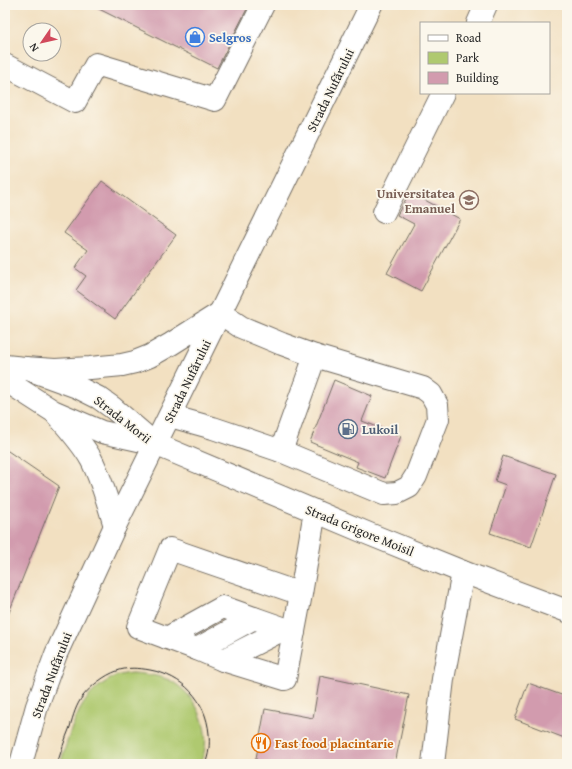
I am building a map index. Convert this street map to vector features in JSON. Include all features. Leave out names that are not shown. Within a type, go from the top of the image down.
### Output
[{"type":"main road","points":[[5,65],[75,102],[96,64],[215,100],[263,5]]},
{"type":"main road","name":"Strada Nufărului","points":[[21,764],[38,706],[56,654],[115,526],[371,5]]},
{"type":"main road","points":[[478,22],[486,5]]},
{"type":"main road","points":[[384,212],[443,94]]},
{"type":"main road","points":[[15,367],[55,370],[122,365],[135,362],[150,356],[171,344],[220,313],[241,327],[282,344],[315,356],[422,388],[431,394],[437,405],[438,419],[416,476],[409,487],[397,493],[384,494],[281,451],[213,428],[170,416]]},
{"type":"main road","points":[[281,451],[315,356]]},
{"type":"main road","name":"Strada Morii","points":[[15,367],[77,387],[99,398],[155,444]]},
{"type":"main road","name":"Strada Morii","points":[[5,380],[53,411],[102,432],[155,444]]},
{"type":"main road","points":[[53,411],[90,458],[106,494],[115,526]]},
{"type":"main road","name":"Strada Grigore Moisil","points":[[155,444],[369,534],[463,572],[567,611]]},
{"type":"main road","points":[[301,594],[170,549],[138,627],[223,660],[285,679],[289,630],[301,594],[315,511]]},
{"type":"main road","points":[[433,764],[443,679],[463,572]]},
{"type":"main road","points":[[168,638],[223,607],[289,630]]},
{"type":"main road","points":[[197,649],[254,618]]},
{"type":"main road","points":[[223,660],[289,630]]},
{"type":"green space","points":[[133,673],[146,674],[169,680],[179,686],[196,705],[201,716],[206,741],[200,764],[60,764],[75,719],[80,709],[94,690],[112,678]]},
{"type":"building","name":"Selgros","points":[[91,5],[249,5],[217,68]]},
{"type":"building","points":[[102,181],[176,235],[115,319],[76,290],[86,276],[75,268],[88,250],[64,233]]},
{"type":"building","points":[[410,192],[460,219],[421,291],[387,273],[414,224],[397,215]]},
{"type":"building","name":"Lukoil","points":[[334,380],[372,396],[362,421],[401,436],[385,478],[356,467],[358,462],[310,442]]},
{"type":"building","points":[[5,449],[59,486],[6,620],[5,620]]},
{"type":"building","points":[[503,456],[556,474],[531,547],[490,533],[506,485],[495,481]]},
{"type":"building","points":[[320,676],[409,695],[395,764],[255,764],[265,709],[313,718]]},
{"type":"building","points":[[528,683],[567,697],[567,739],[515,719]]},
{"type":"tram line","points":[[57,764],[78,703],[86,692],[108,675],[121,670],[133,668],[150,670],[173,678],[182,684],[198,700],[207,722],[209,734],[209,749],[205,764]]},
{"type":"place","name":"Selgros","points":[[195,37]]},
{"type":"place","name":"Universitatea Emanuel","points":[[469,200]]},
{"type":"place","name":"Lukoil","points":[[348,429]]},
{"type":"place","name":"Fast food placintarie","points":[[261,743]]}]
